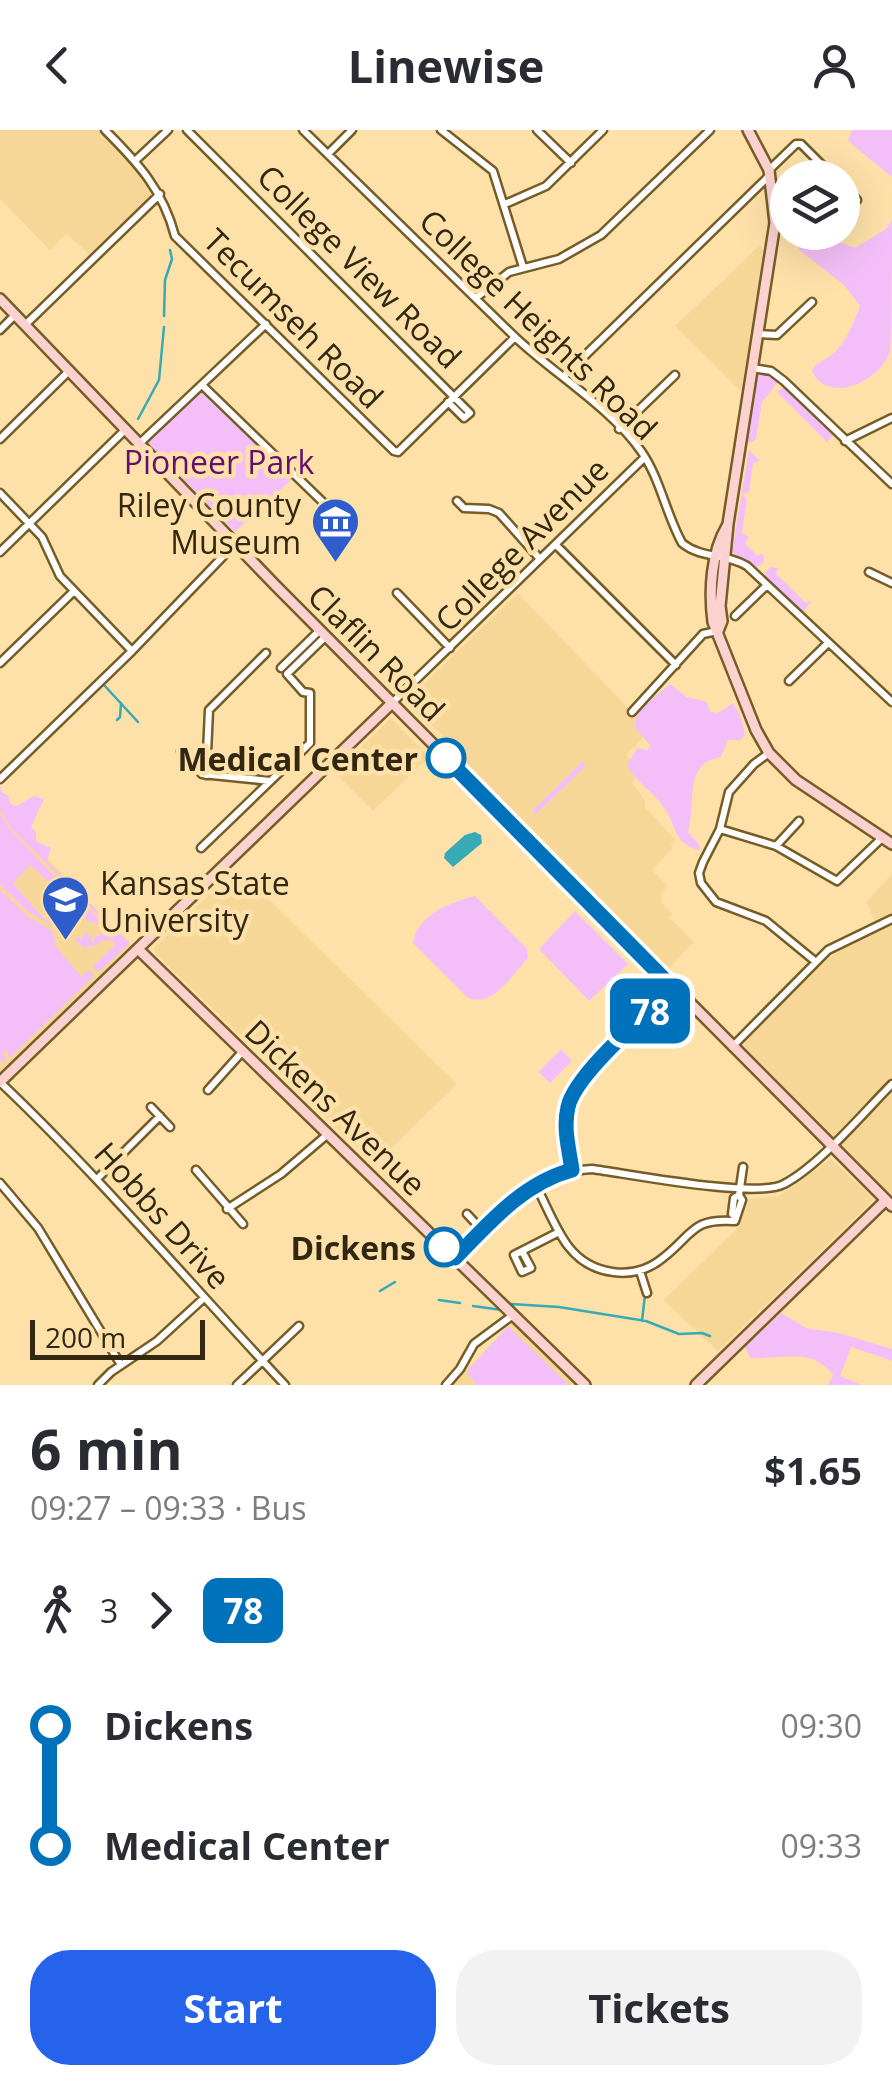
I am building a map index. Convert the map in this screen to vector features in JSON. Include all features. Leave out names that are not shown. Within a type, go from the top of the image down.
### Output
[{"type":"street","name":"Tecumseh Road","points":[[105,130],[136,160],[160,194],[175,236],[394,452],[448,402]]},
{"type":"street","points":[[136,160],[168,130]]},
{"type":"street","name":"College View Road","points":[[186,130],[455,395]]},
{"type":"street","name":"College Heights Road","points":[[303,130],[515,338],[564,376],[619,429],[644,458],[682,543],[696,552],[747,566],[892,702]]},
{"type":"street","points":[[328,154],[352,130]]},
{"type":"street","points":[[441,130],[493,172],[523,267]]},
{"type":"street","points":[[538,130],[571,163]]},
{"type":"street","points":[[506,204],[537,193],[603,130]]},
{"type":"street","points":[[476,298],[498,278],[523,267],[559,259],[601,235],[710,130]]},
{"type":"street","points":[[564,376],[770,172],[748,130]]},
{"type":"street","points":[[781,160],[796,144],[817,160]]},
{"type":"street","points":[[25,325],[160,194]]},
{"type":"street","points":[[720,829],[776,846],[837,880],[887,840],[796,780],[769,752],[756,730],[718,631],[722,621],[721,556],[771,250]]},
{"type":"street","name":"Claflin Road","points":[[0,300],[323,633],[889,1203]]},
{"type":"street","points":[[758,334],[777,336],[812,302]]},
{"type":"street","points":[[0,330],[15,315]]},
{"type":"street","points":[[140,443],[266,324]]},
{"type":"street","points":[[455,395],[470,412],[468,416],[462,417],[448,402],[455,395],[515,338]]},
{"type":"street","points":[[752,368],[771,371],[784,381],[892,484]]},
{"type":"street","points":[[0,439],[69,371]]},
{"type":"street","points":[[619,429],[675,375]]},
{"type":"street","points":[[202,385],[332,512]]},
{"type":"street","points":[[845,441],[892,418]]},
{"type":"street","points":[[0,552],[126,429]]},
{"type":"street","name":"College Avenue","points":[[0,1082],[644,458]]},
{"type":"street","points":[[0,493],[30,523],[73,592],[132,651]]},
{"type":"street","points":[[458,500],[464,508],[498,513],[540,559]]},
{"type":"street","points":[[0,779],[236,543]]},
{"type":"street","points":[[556,545],[676,665]]},
{"type":"street","points":[[869,572],[892,582]]},
{"type":"street","points":[[734,616],[767,585]]},
{"type":"street","points":[[0,663],[73,592]]},
{"type":"street","points":[[397,593],[450,648]]},
{"type":"street","points":[[632,712],[702,634],[718,631]]},
{"type":"street","points":[[201,848],[310,743],[310,693],[304,692],[284,671],[323,633]]},
{"type":"street","points":[[789,681],[827,644]]},
{"type":"street","points":[[206,775],[209,710],[266,653]]},
{"type":"street","points":[[882,693],[892,684]]},
{"type":"street","points":[[181,751],[200,774],[271,781]]},
{"type":"street","points":[[769,752],[729,792],[720,829],[699,874],[705,891],[730,909],[766,921],[816,962]]},
{"type":"street","points":[[776,846],[799,821]]},
{"type":"street","points":[[732,1047],[828,950],[892,919]]},
{"type":"street","name":"Dickens Avenue","points":[[138,949],[585,1385]]},
{"type":"street","points":[[572,1170],[566,1126],[573,1094],[593,1067],[673,988]]},
{"type":"street","points":[[208,1090],[242,1051]]},
{"type":"street","name":"Hobbs Drive","points":[[0,1082],[98,1178],[286,1385]]},
{"type":"street","points":[[455,1258],[535,1184],[572,1170],[592,1169],[739,1192],[784,1184],[892,1084]]},
{"type":"street","points":[[151,1107],[170,1127]]},
{"type":"street","points":[[98,1178],[160,1116]]},
{"type":"street","points":[[227,1209],[281,1174],[328,1134]]},
{"type":"street","points":[[535,1184],[569,1248],[588,1264],[611,1272],[640,1271],[667,1256],[692,1228],[718,1220],[735,1221],[742,1200],[742,1167]]},
{"type":"street","points":[[196,1170],[243,1224]]},
{"type":"street","points":[[0,1183],[42,1233],[121,1365]]},
{"type":"street","points":[[696,1385],[889,1203]]},
{"type":"street","points":[[467,1214],[483,1231]]},
{"type":"street","points":[[522,1252],[560,1232]]},
{"type":"street","points":[[640,1271],[647,1293]]},
{"type":"street","points":[[98,1385],[157,1341],[204,1298]]},
{"type":"street","points":[[446,1385],[474,1344],[514,1315]]},
{"type":"street","points":[[238,1385],[298,1326]]},
{"type":"shaded area","points":[[0,130],[98,130],[141,173],[154,195],[91,256],[67,234],[50,250],[0,199]]},
{"type":"shaded area","points":[[760,245],[764,252],[741,391],[675,326]]},
{"type":"shaded area","points":[[518,593],[650,731],[626,755],[642,773],[632,782],[645,807],[675,839],[673,848],[652,870],[668,886],[661,902],[672,913],[669,917],[694,942],[666,971],[407,700]]},
{"type":"shaded area","points":[[391,718],[429,757],[373,811],[335,773]]},
{"type":"shaded area","name":"Kansas State University","points":[[0,809],[131,945],[0,1075]]},
{"type":"shaded area","points":[[237,868],[457,1084],[375,1165],[156,954],[154,948]]},
{"type":"shaded area","points":[[892,874],[892,1197],[741,1046],[825,959],[879,930],[866,902]]},
{"type":"shaded area","points":[[831,1159],[874,1199],[718,1351],[663,1300],[736,1230],[749,1199],[779,1196]]},
{"type":"shaded area","points":[[513,1321],[517,1324],[579,1385],[452,1385]]},
{"type":"green space","points":[[852,130],[892,130],[892,177],[848,141]]},
{"type":"green space","points":[[892,220],[890,352],[865,380],[853,386],[830,387],[812,371],[840,346],[860,306],[844,285],[799,250],[860,250],[860,245],[886,229]]},
{"type":"green space","points":[[761,373],[778,382],[762,402],[756,439],[750,443],[747,440],[756,378]]},
{"type":"green space","points":[[784,387],[833,435],[827,442],[777,392]]},
{"type":"green space","name":"Pioneer Park","points":[[199,392],[205,392],[291,480],[235,532],[147,442]]},
{"type":"green space","points":[[749,450],[760,461],[753,463],[749,492],[742,494],[747,499],[742,533],[749,537],[745,544],[758,556],[764,556],[764,562],[757,567],[732,552]]},
{"type":"green space","points":[[771,567],[778,568],[776,574],[806,603],[812,601],[803,612],[766,577],[765,572]]},
{"type":"green space","points":[[670,684],[687,697],[707,702],[710,712],[718,713],[733,703],[745,734],[741,740],[728,740],[721,757],[708,761],[695,777],[688,832],[700,850],[681,840],[665,809],[627,765],[637,748],[648,750],[650,745],[635,728],[638,711]]},
{"type":"green space","points":[[582,762],[586,766],[535,815],[533,810]]},
{"type":"green space","points":[[0,785],[2,793],[16,806],[34,796],[44,799],[31,827],[36,832],[36,841],[51,848],[47,861],[130,943],[99,972],[92,967],[115,945],[113,941],[102,938],[99,944],[84,948],[75,940],[76,936],[81,940],[84,933],[92,936],[94,944],[94,938],[105,931],[97,923],[87,921],[68,898],[30,865],[13,883],[51,925],[28,912],[0,885],[0,813],[9,828],[73,896],[116,933],[11,828],[0,810]]},
{"type":"green space","points":[[0,890],[27,916],[54,932],[55,946],[81,976],[89,970],[94,976],[9,1059],[7,1051],[3,1051],[6,1065],[0,1059]]},
{"type":"green space","points":[[475,896],[527,949],[528,958],[494,994],[477,1000],[468,998],[413,943],[428,917],[445,906]]},
{"type":"green space","points":[[575,911],[628,964],[589,1001],[539,949]]},
{"type":"green space","points":[[561,1049],[572,1061],[550,1083],[538,1072]]},
{"type":"green space","points":[[781,1313],[806,1328],[892,1349],[892,1361],[851,1347],[840,1376],[862,1385],[828,1385],[833,1375],[815,1360],[795,1356],[750,1358],[745,1347]]},
{"type":"green space","points":[[508,1326],[569,1385],[476,1385],[467,1371]]},
{"type":"water","points":[[465,835],[481,835],[482,843],[453,867],[444,858],[445,853]]},
{"type":"waterway","points":[[164,316],[170,250]]},
{"type":"waterway","points":[[138,419],[159,380],[164,327]]},
{"type":"waterway","points":[[104,685],[138,722]]},
{"type":"waterway","points":[[117,720],[121,703]]},
{"type":"waterway","points":[[380,1291],[395,1282]]},
{"type":"waterway","points":[[642,1321],[645,1295]]},
{"type":"waterway","points":[[439,1300],[460,1303]]},
{"type":"waterway","points":[[511,1304],[559,1307],[646,1321],[679,1334],[710,1336]]},
{"type":"waterway","points":[[473,1306],[502,1310]]},
{"type":"bus line","name":"78","points":[[444,1247],[455,1258],[535,1184],[572,1170],[566,1126],[573,1094],[593,1067],[673,988],[446,758]]},
{"type":"place","name":"Riley County Museum","points":[[336,564]]},
{"type":"place","name":"Medical Center","points":[[446,758]]},
{"type":"place","name":"Kansas State University","points":[[65,942]]},
{"type":"place","name":"Dickens","points":[[444,1247]]}]
